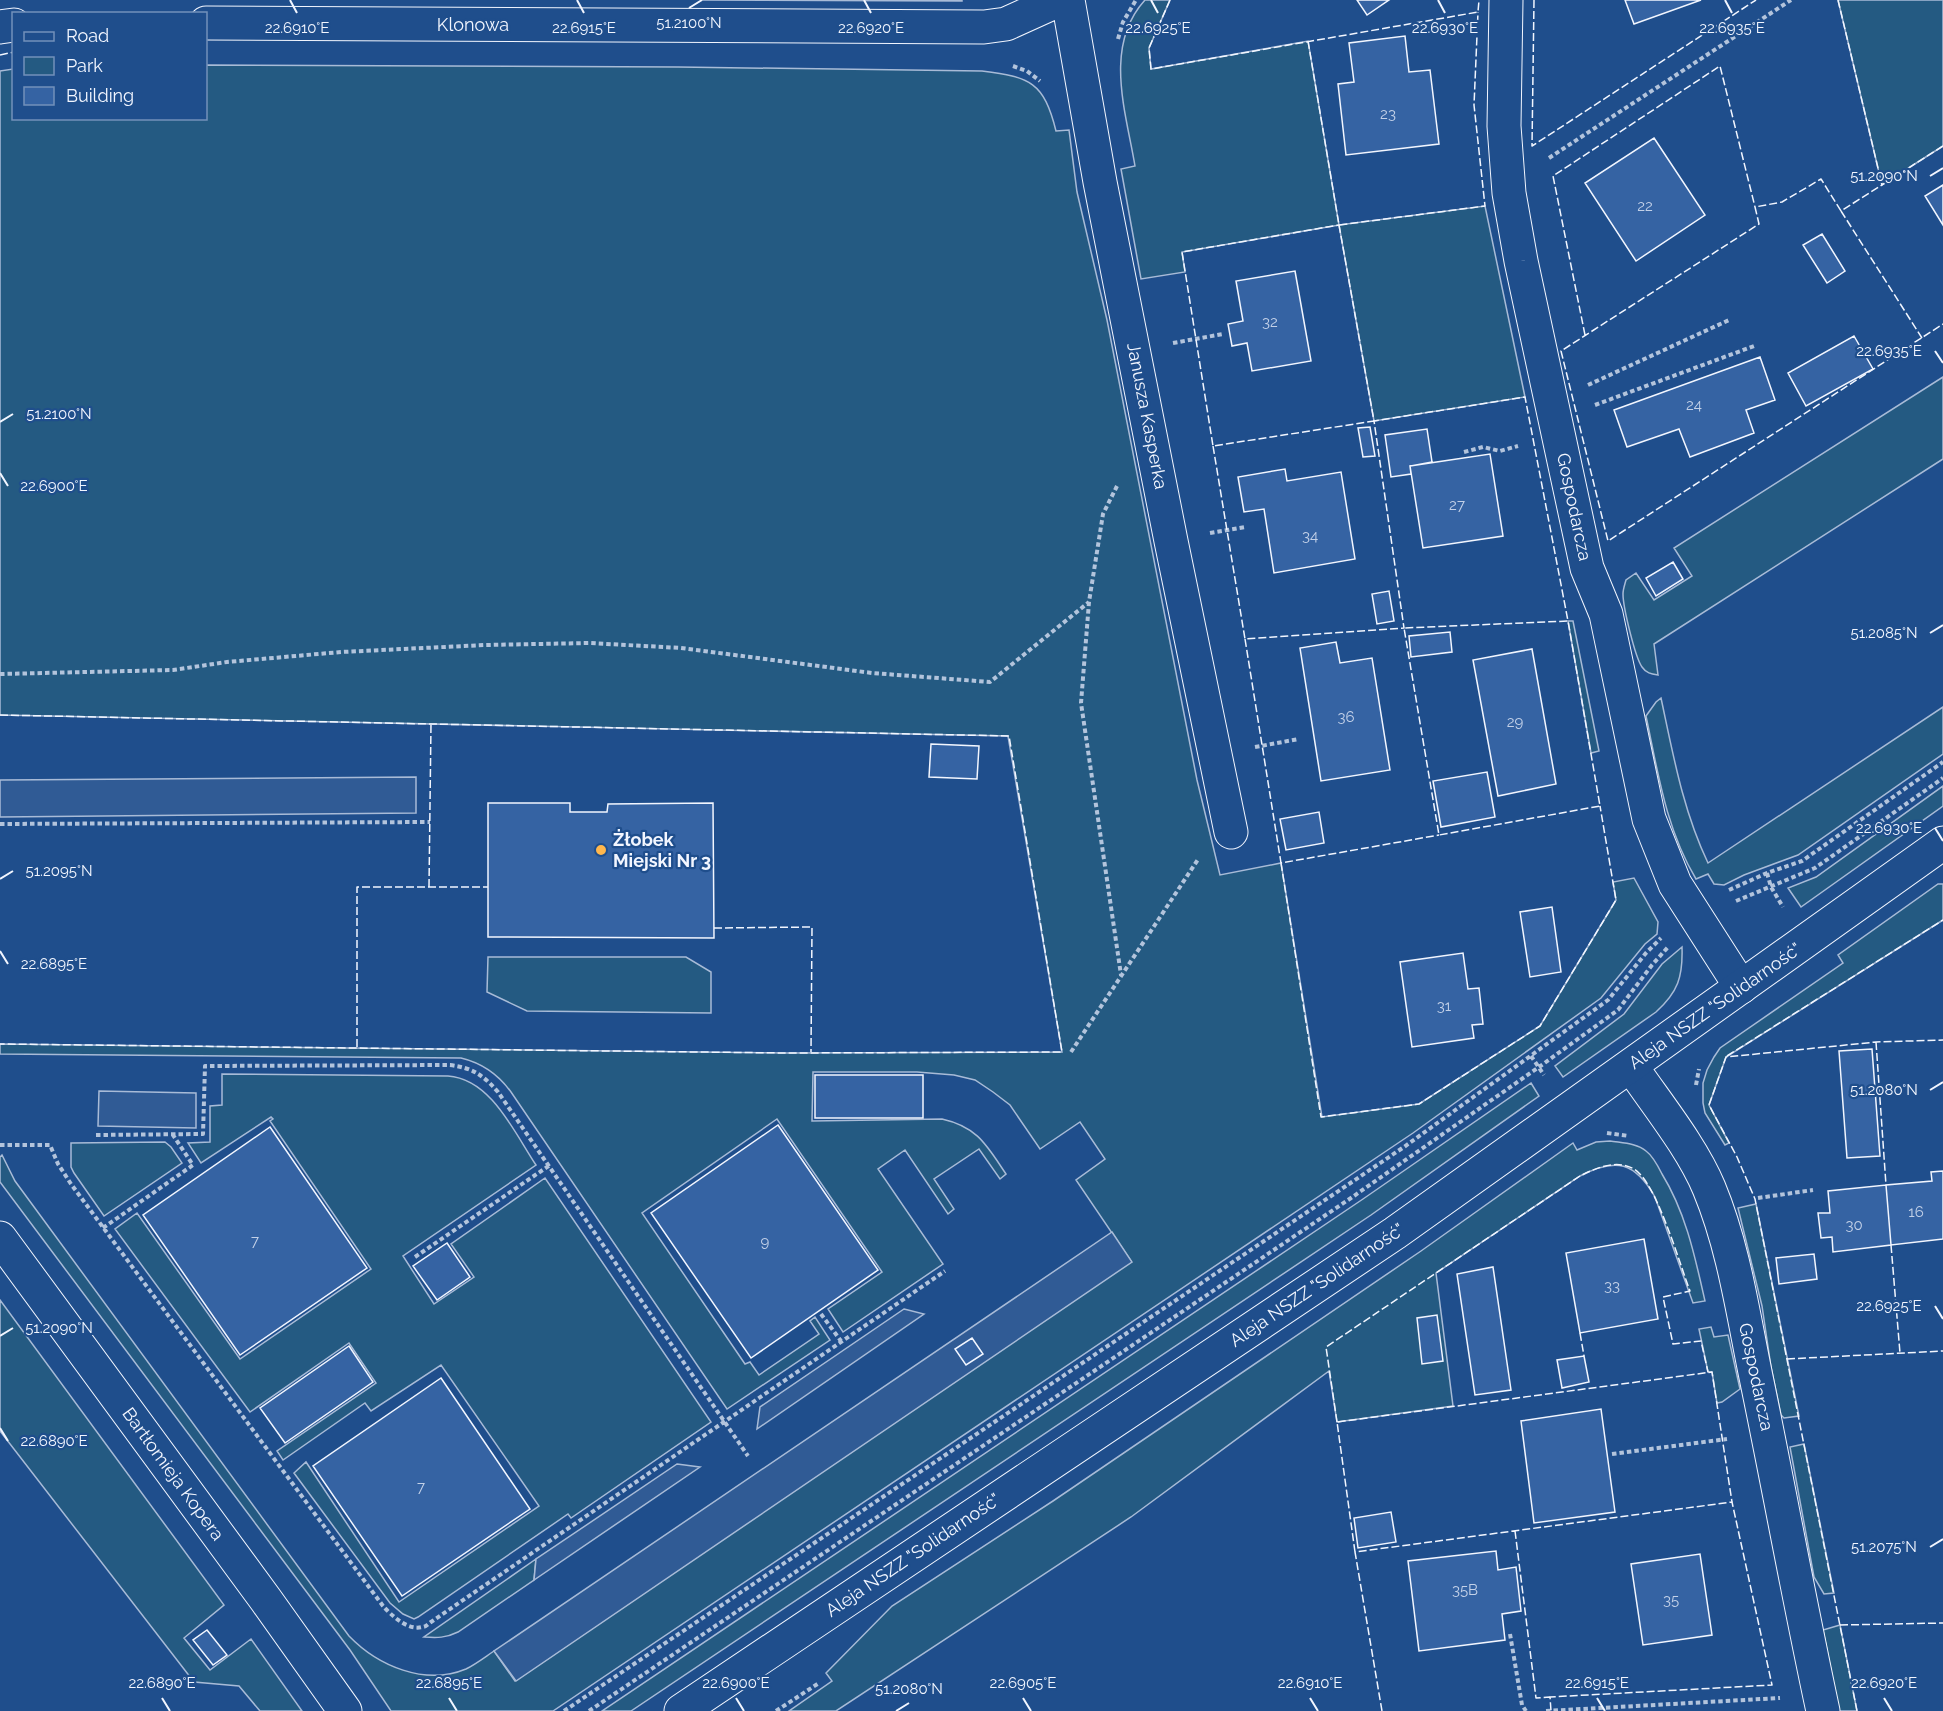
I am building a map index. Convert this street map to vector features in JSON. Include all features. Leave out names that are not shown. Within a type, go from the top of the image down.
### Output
[{"type":"street","name":"Klonowa","points":[[207,23],[984,27],[1006,24],[1059,0]]},
{"type":"street","name":"Janusza Kasperka","points":[[1068,0],[1100,182],[1230,823]]},
{"type":"street","name":"Gospodarcza","points":[[1506,0],[1504,116],[1508,185],[1521,261],[1587,568],[1606,614],[1649,819],[1662,857],[1675,884],[1741,987]]},
{"type":"street","name":"Aleja NSZZ \"Solidarność\"","points":[[681,1711],[1395,1233],[1943,843]]},
{"type":"street","name":"Gospodarcza","points":[[1631,1066],[1678,1134],[1709,1188],[1728,1248],[1768,1432],[1821,1703]]},
{"type":"street","name":"Bartłomieja Kopera","points":[[0,1238],[345,1711]]},
{"type":"path","points":[[1508,185],[1791,0]]},
{"type":"path","points":[[1464,452],[1483,447],[1506,450],[1533,439],[1555,417],[1729,320]]},
{"type":"path","points":[[1134,350],[1223,334]]},
{"type":"path","points":[[1555,417],[1754,346]]},
{"type":"path","points":[[1118,484],[1103,514],[1089,602],[1081,703],[1121,975]]},
{"type":"path","points":[[0,674],[173,670],[227,662],[341,652],[590,643],[681,648],[872,673],[990,682],[1089,602]]},
{"type":"path","points":[[589,1711],[1361,1192],[1618,1010],[1712,889],[1718,897],[1749,880],[1802,861],[1943,762]]},
{"type":"path","points":[[564,1711],[1404,1147],[1531,1056],[1608,1000],[1646,953],[1670,929],[1665,920],[1727,906],[1750,894],[1815,868],[1943,778]]},
{"type":"path","points":[[0,824],[430,822]]},
{"type":"path","points":[[1071,1052],[1121,975],[1230,823]]},
{"type":"path","points":[[1531,1056],[1588,1139],[1605,1133],[1632,1136]]},
{"type":"path","points":[[96,1135],[203,1134],[204,1066],[450,1065],[467,1067],[489,1082],[550,1165],[748,1456]]},
{"type":"path","points":[[103,1228],[193,1165],[173,1135]]},
{"type":"path","points":[[0,1145],[50,1145],[58,1164],[71,1184],[382,1606],[392,1616],[413,1627],[422,1628],[431,1622],[945,1270]]},
{"type":"path","points":[[415,1257],[550,1165]]},
{"type":"path","points":[[1755,1198],[1813,1190]]},
{"type":"path","points":[[821,1314],[841,1341]]},
{"type":"path","points":[[1612,1454],[1768,1432]]},
{"type":"path","points":[[1510,1634],[1522,1705],[1526,1711]]},
{"type":"path","points":[[776,1711],[819,1683]]},
{"type":"path","points":[[1546,1711],[1821,1703]]},
{"type":"green space","points":[[1145,0],[1170,0],[1149,48],[1151,69],[1308,41],[1339,225],[1182,252],[1185,272],[1141,279],[1121,169],[1135,166],[1123,102],[1121,58],[1124,38],[1132,18]]},
{"type":"green space","points":[[1838,0],[1943,0],[1943,146],[1882,185]]},
{"type":"green space","points":[[207,65],[982,71],[1023,80],[1040,92],[1056,131],[1069,130],[1077,192],[1107,320],[1197,780],[1220,875],[1281,863],[1322,1117],[1419,1104],[1540,1026],[1616,900],[1613,882],[1634,878],[1658,922],[1657,934],[1645,944],[1601,998],[1413,1133],[553,1711],[391,1711],[350,1650],[0,1182],[0,1157],[2,1155],[15,1181],[349,1636],[361,1647],[388,1664],[419,1674],[450,1674],[466,1669],[494,1651],[515,1681],[1131,1261],[1076,1180],[1105,1159],[1080,1122],[1040,1149],[1010,1105],[975,1080],[954,1075],[917,1072],[813,1072],[812,1121],[942,1119],[965,1127],[980,1139],[1006,1174],[1000,1179],[979,1149],[934,1179],[954,1209],[948,1214],[905,1150],[878,1169],[943,1264],[843,1332],[828,1309],[882,1272],[777,1119],[642,1213],[745,1364],[750,1362],[759,1375],[819,1334],[810,1321],[815,1317],[830,1340],[727,1409],[511,1092],[501,1080],[483,1066],[461,1058],[0,1054],[0,1044],[787,1053],[1062,1052],[1008,736],[0,715],[0,71],[12,69],[12,120],[207,120]]},
{"type":"green space","points":[[1485,206],[1525,397],[1374,421],[1339,225]]},
{"type":"green space","points":[[1943,377],[1943,459],[1654,644],[1658,675],[1644,669],[1636,653],[1625,609],[1623,594],[1626,580],[1636,573],[1654,600],[1692,576],[1674,548]]},
{"type":"green space","points":[[1568,621],[1573,621],[1599,751],[1591,753]]},
{"type":"green space","points":[[1661,698],[1685,803],[1708,863],[1943,707],[1943,754],[1798,855],[1724,885],[1714,884],[1708,874],[1696,879],[1677,840],[1664,800],[1646,716]]},
{"type":"green space","points":[[1943,786],[1943,806],[1801,907],[1788,888],[1816,877]]},
{"type":"green space","points":[[1938,884],[1943,884],[1943,920],[1726,1057],[1709,1105],[1729,1143],[1725,1145],[1705,1113],[1703,1103],[1703,1083],[1707,1070],[1720,1048],[1843,963],[1838,955]]},
{"type":"green space","points":[[1682,947],[1678,983],[1663,1005],[1563,1077],[1555,1066],[1624,1014],[1662,964]]},
{"type":"green space","points":[[488,957],[686,957],[711,972],[711,1013],[527,1011],[487,992]]},
{"type":"green space","points":[[222,1074],[448,1076],[463,1079],[477,1087],[500,1109],[536,1165],[403,1256],[434,1304],[474,1277],[451,1244],[545,1178],[711,1422],[571,1518],[568,1514],[418,1617],[414,1619],[403,1614],[390,1603],[294,1473],[306,1462],[399,1602],[539,1506],[441,1365],[371,1411],[365,1403],[283,1460],[277,1451],[376,1383],[349,1343],[250,1412],[115,1229],[137,1213],[240,1359],[371,1269],[270,1121],[273,1119],[271,1117],[201,1163],[188,1143],[210,1142],[210,1106],[222,1105]]},
{"type":"green space","points":[[1531,1083],[1539,1096],[1371,1215],[631,1711],[602,1711],[1363,1199]]},
{"type":"green space","points":[[1610,1141],[1642,1148],[1657,1165],[1684,1220],[1705,1301],[1693,1303],[1655,1197],[1648,1185],[1640,1176],[1624,1166],[1604,1166],[1593,1170],[1580,1176],[1436,1273],[1453,1406],[1337,1422],[1329,1371],[1131,1517],[836,1711],[789,1711],[832,1681],[826,1673],[892,1606],[1053,1501],[1421,1251],[1573,1143],[1577,1150],[1596,1142]]},
{"type":"green space","points":[[165,1142],[182,1163],[104,1216],[71,1167],[71,1143]]},
{"type":"green space","points":[[1756,1204],[1799,1416],[1784,1418],[1781,1415],[1762,1306],[1738,1208]]},
{"type":"green space","points":[[0,1300],[224,1605],[184,1638],[210,1670],[251,1639],[302,1711],[260,1711],[239,1686],[194,1682],[0,1431]]},
{"type":"green space","points":[[1711,1327],[1714,1337],[1728,1335],[1740,1389],[1717,1403],[1712,1372],[1708,1372],[1699,1329]]},
{"type":"green space","points":[[1804,1444],[1834,1593],[1824,1594],[1814,1577],[1790,1447]]},
{"type":"green space","points":[[536,1559],[534,1580],[458,1632],[441,1637],[424,1637]]},
{"type":"green space","points":[[1840,1625],[1857,1711],[1839,1711],[1823,1630]]},
{"type":"shaded area","points":[[701,0],[962,0],[962,1]]},
{"type":"shaded area","points":[[416,777],[416,813],[0,817],[0,780]]},
{"type":"shaded area","points":[[99,1091],[196,1093],[196,1128],[98,1126]]},
{"type":"shaded area","points":[[1112,1232],[1132,1262],[516,1681],[494,1651]]},
{"type":"shaded area","points":[[904,1309],[924,1314],[757,1429],[760,1407]]},
{"type":"shaded area","points":[[677,1464],[700,1467],[534,1580],[536,1559]]},
{"type":"building","points":[[1357,0],[1389,0],[1367,15]]},
{"type":"building","points":[[1625,0],[1701,0],[1634,24]]},
{"type":"building","points":[[1405,36],[1409,72],[1430,70],[1439,144],[1346,155],[1338,84],[1354,82],[1349,43]]},
{"type":"building","points":[[1654,138],[1705,215],[1636,261],[1585,183]]},
{"type":"building","points":[[1943,185],[1943,225],[1925,196]]},
{"type":"building","points":[[1822,234],[1845,271],[1827,283],[1803,245]]},
{"type":"building","points":[[1295,271],[1311,361],[1252,371],[1247,343],[1232,346],[1228,324],[1243,321],[1236,281]]},
{"type":"building","points":[[1854,336],[1873,369],[1806,406],[1788,373]]},
{"type":"building","points":[[1760,357],[1775,400],[1746,410],[1754,433],[1690,457],[1679,429],[1627,447],[1614,410]]},
{"type":"building","points":[[1370,427],[1375,456],[1363,457],[1358,428]]},
{"type":"building","points":[[1427,429],[1432,462],[1410,466],[1411,474],[1391,477],[1385,435]]},
{"type":"building","points":[[1490,454],[1503,536],[1423,548],[1410,466]]},
{"type":"building","points":[[1285,469],[1287,481],[1341,472],[1355,559],[1274,573],[1264,509],[1244,512],[1238,477]]},
{"type":"building","points":[[1673,562],[1683,579],[1656,596],[1646,578]]},
{"type":"building","points":[[1389,591],[1394,621],[1377,624],[1372,594]]},
{"type":"building","points":[[1450,632],[1452,652],[1411,657],[1409,636]]},
{"type":"building","points":[[1336,642],[1340,663],[1372,658],[1390,770],[1321,781],[1300,648]]},
{"type":"building","points":[[1532,649],[1556,784],[1498,796],[1473,660]]},
{"type":"building","points":[[931,744],[979,746],[977,779],[929,777]]},
{"type":"building","points":[[1487,772],[1495,817],[1441,827],[1433,781]]},
{"type":"building","name":"Żłobek Miejski Nr 3","points":[[488,803],[570,803],[570,812],[607,812],[608,804],[713,803],[714,938],[488,937]]},
{"type":"building","points":[[1319,812],[1324,843],[1286,850],[1280,819]]},
{"type":"building","points":[[1552,907],[1561,972],[1530,977],[1520,912]]},
{"type":"building","points":[[1463,953],[1468,989],[1479,988],[1483,1024],[1472,1025],[1474,1038],[1412,1047],[1400,962]]},
{"type":"building","points":[[1872,1049],[1880,1156],[1847,1158],[1839,1051]]},
{"type":"building","points":[[815,1075],[923,1075],[923,1118],[815,1118]]},
{"type":"building","points":[[778,1125],[878,1270],[751,1358],[651,1213]]},
{"type":"building","points":[[270,1127],[367,1268],[240,1355],[143,1215]]},
{"type":"building","points":[[1943,1171],[1943,1239],[1891,1245],[1886,1185],[1932,1181],[1931,1172]]},
{"type":"building","points":[[1886,1185],[1891,1245],[1833,1252],[1832,1237],[1821,1238],[1818,1213],[1830,1213],[1828,1191]]},
{"type":"building","points":[[1644,1239],[1658,1319],[1580,1333],[1566,1253]]},
{"type":"building","points":[[447,1243],[470,1277],[437,1300],[413,1266]]},
{"type":"building","points":[[1814,1254],[1817,1279],[1779,1284],[1776,1258]]},
{"type":"building","points":[[1493,1267],[1511,1390],[1475,1395],[1457,1274]]},
{"type":"building","points":[[1437,1315],[1443,1361],[1422,1364],[1417,1318]]},
{"type":"building","points":[[972,1338],[983,1354],[966,1365],[955,1349]]},
{"type":"building","points":[[349,1346],[373,1382],[285,1443],[260,1408]]},
{"type":"building","points":[[1584,1356],[1589,1382],[1562,1388],[1557,1360]]},
{"type":"building","points":[[441,1378],[530,1509],[402,1596],[313,1466]]},
{"type":"building","points":[[1601,1409],[1615,1512],[1534,1523],[1521,1421]]},
{"type":"building","points":[[1391,1512],[1396,1542],[1358,1548],[1354,1518]]},
{"type":"building","points":[[1496,1551],[1498,1570],[1516,1567],[1521,1611],[1502,1614],[1505,1640],[1419,1651],[1408,1561]]},
{"type":"building","points":[[1700,1554],[1712,1635],[1643,1645],[1631,1564]]},
{"type":"building","points":[[207,1630],[227,1655],[213,1665],[193,1640]]},
{"type":"fence","points":[[1170,0],[1149,48],[1151,69],[1478,12],[1479,0]]},
{"type":"fence","points":[[1534,0],[1532,146],[1756,0]]},
{"type":"fence","points":[[1838,0],[1882,185]]},
{"type":"fence","points":[[1308,41],[1339,225],[1485,206],[1474,105],[1478,12]]},
{"type":"fence","points":[[0,55],[12,52]]},
{"type":"fence","points":[[1585,335],[1553,176],[1720,66],[1755,207]]},
{"type":"fence","points":[[1943,146],[1841,211],[1821,179],[1782,202],[1755,207],[1759,224],[1561,351],[1608,541],[1943,324]]},
{"type":"fence","points":[[1841,211],[1922,338]]},
{"type":"fence","points":[[1339,225],[1374,421],[1213,446],[1182,252],[1339,225]]},
{"type":"fence","points":[[1213,446],[1245,639],[1404,628],[1374,421],[1525,397],[1568,621],[1404,628],[1439,835],[1600,806],[1568,621]]},
{"type":"fence","points":[[1245,639],[1281,863],[1439,835]]},
{"type":"fence","points":[[0,715],[1009,736],[1062,1052],[787,1053],[0,1044]]},
{"type":"fence","points":[[429,887],[431,724]]},
{"type":"fence","points":[[1281,863],[1321,1117],[1419,1104],[1540,1026],[1616,900],[1600,806]]},
{"type":"fence","points":[[357,1047],[357,887],[488,887]]},
{"type":"fence","points":[[1727,1056],[1943,920]]},
{"type":"fence","points":[[714,928],[812,927],[811,1052]]},
{"type":"fence","points":[[1857,1711],[1755,1199],[1737,1157],[1709,1105],[1726,1057],[1876,1042],[1943,1040]]},
{"type":"fence","points":[[1876,1042],[1886,1185]]},
{"type":"fence","points":[[1337,1422],[1326,1347],[1580,1176],[1613,1165],[1634,1169],[1651,1189],[1659,1206],[1690,1291],[1663,1297],[1673,1344],[1701,1341],[1708,1372]]},
{"type":"fence","points":[[1891,1245],[1900,1353]]},
{"type":"fence","points":[[1580,1333],[1584,1356]]},
{"type":"fence","points":[[1787,1359],[1943,1351]]},
{"type":"fence","points":[[1355,1552],[1337,1422],[1712,1372],[1732,1502],[1772,1685],[1550,1697],[1551,1711]]},
{"type":"fence","points":[[1382,1711],[1355,1552],[1732,1502]]},
{"type":"fence","points":[[1515,1531],[1536,1698],[1550,1697]]},
{"type":"fence","points":[[1840,1625],[1943,1623]]},
{"type":"place","name":"Żłobek Miejski Nr 3","points":[[601,850]]}]
